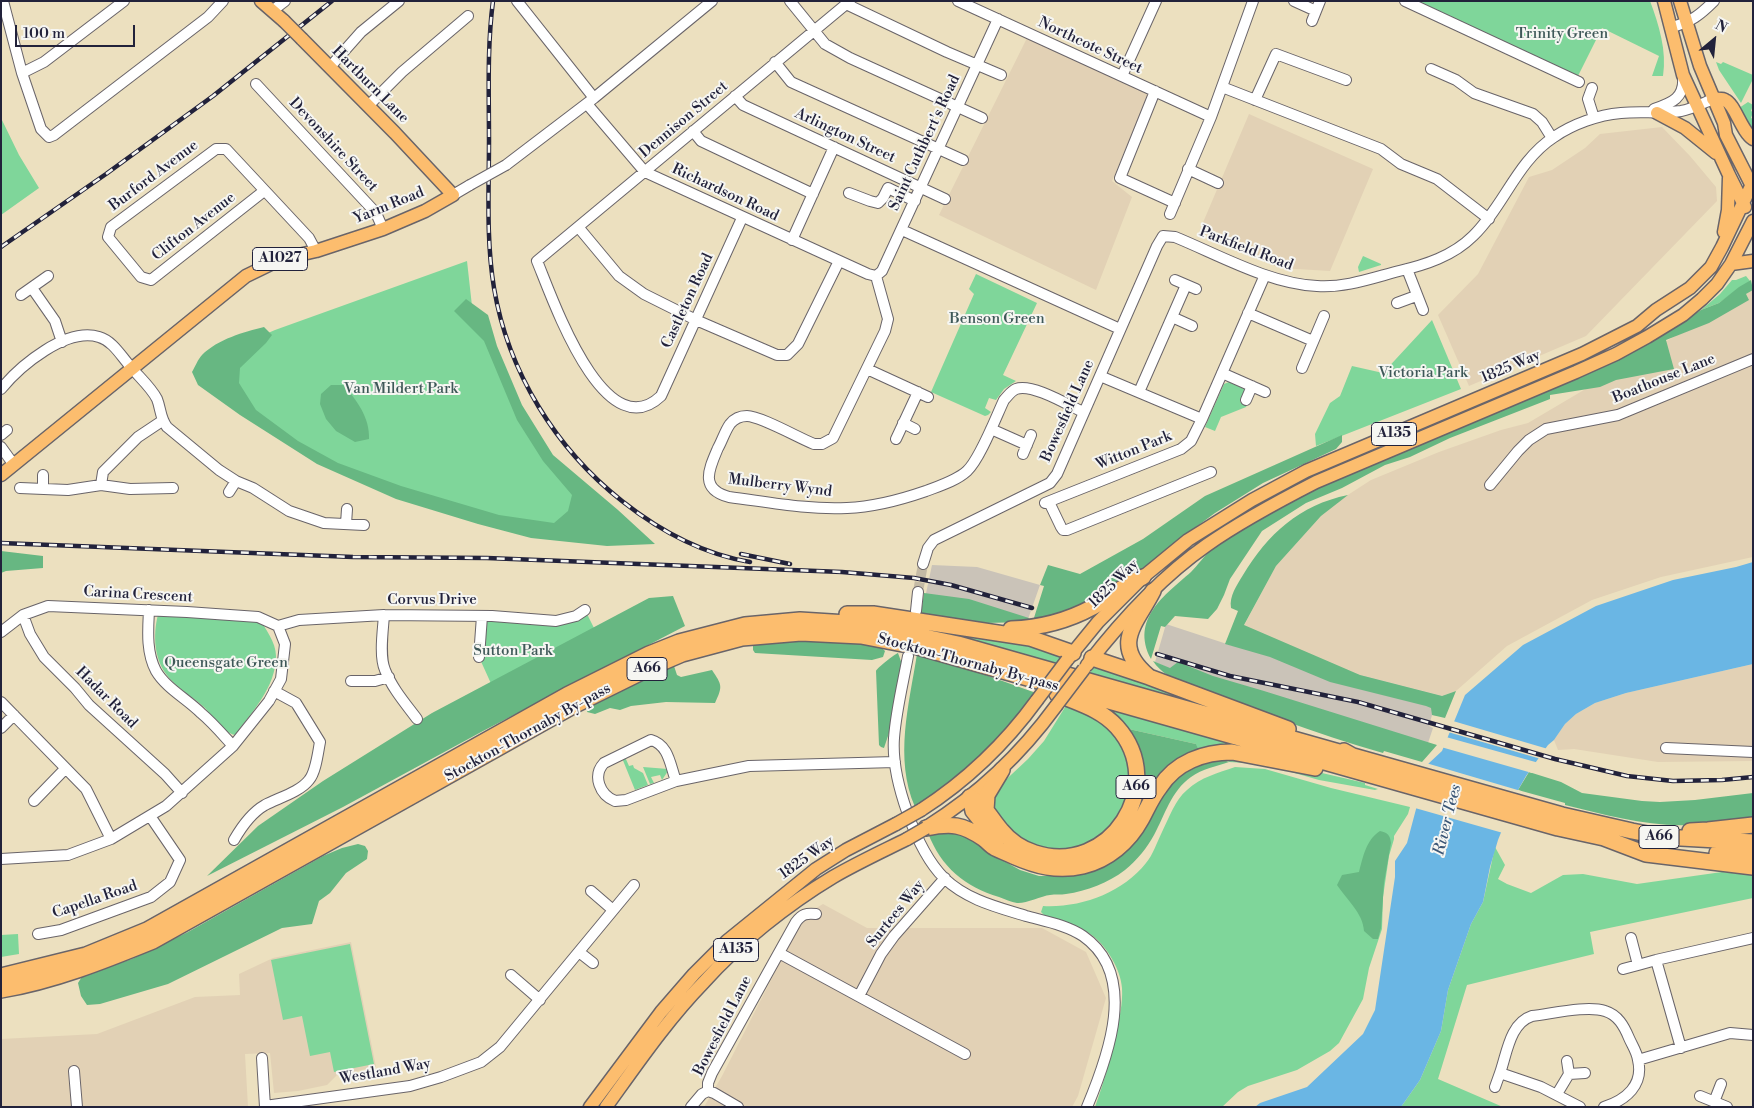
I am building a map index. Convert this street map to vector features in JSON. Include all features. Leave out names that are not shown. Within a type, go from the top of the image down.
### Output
[{"type":"highway","points":[[985,630],[1029,628],[1072,616],[1092,607],[1129,583],[1143,577]]},
{"type":"highway","name":"A66","points":[[1149,677],[1135,663],[1129,644],[1130,631],[1135,619],[1144,609],[1153,591]]},
{"type":"highway","name":"A66","points":[[745,625],[766,616],[807,612],[874,614],[1030,638],[1070,656]]},
{"type":"highway","name":"Stockton-Thornaby By-pass","points":[[1,976],[86,955],[147,930],[567,695],[649,654],[679,642],[745,625],[800,620],[863,624],[958,644],[1353,756]]},
{"type":"highway","name":"Stockton-Thornaby By-pass","points":[[1,990],[25,986],[93,965],[153,941],[575,705],[682,654],[742,638],[800,633],[861,636],[918,647],[1378,769]]},
{"type":"highway","name":"A66","points":[[1088,664],[1149,677],[1304,735],[1328,742],[1378,769],[1563,820],[1662,837],[1753,842]]},
{"type":"highway","name":"A66","points":[[970,797],[982,804],[1004,834],[1026,849],[1046,855],[1078,854],[1098,846],[1122,825],[1133,801],[1136,774],[1132,754],[1123,734],[1108,719],[1090,708],[983,665]]},
{"type":"highway","points":[[926,828],[950,824],[958,825],[975,833],[996,848],[1029,863],[1052,868],[1083,866],[1112,853],[1124,843],[1134,832],[1153,796],[1168,777],[1186,763],[1206,754],[1219,752],[1244,753],[1354,776],[1378,769]]},
{"type":"highway","name":"A135","points":[[986,810],[987,795],[1002,770]]},
{"type":"highway","points":[[970,797],[973,811],[978,818],[1013,856]]},
{"type":"highway","points":[[1563,820],[1580,814],[1648,828],[1678,831],[1708,830],[1753,824]]},
{"type":"highway","name":"A66","points":[[1563,820],[1646,854],[1753,867]]},
{"type":"highway","name":"A66","points":[[1604,838],[1678,851],[1753,854]]},
{"type":"main road","name":"Hartburn Lane","points":[[261,1],[330,67],[453,195]]},
{"type":"main road","points":[[1664,1],[1683,75],[1728,175],[1753,220]]},
{"type":"main road","points":[[1680,1],[1700,66],[1724,123],[1726,135],[1752,185]]},
{"type":"main road","points":[[1713,99],[1723,98],[1730,103],[1744,130],[1753,139]]},
{"type":"main road","points":[[1651,112],[1684,128],[1720,156]]},
{"type":"main road","points":[[1722,247],[1728,210],[1728,175]]},
{"type":"main road","name":"1825 Way","points":[[590,1107],[661,1012],[694,974],[727,942],[816,869],[846,850],[920,810],[960,782],[990,755],[1018,725],[1070,656],[1102,618],[1143,577],[1188,540],[1252,500],[1306,471],[1582,354],[1637,326],[1656,310],[1690,288],[1711,267],[1752,185]]},
{"type":"main road","name":"Yarm Road","points":[[1,475],[8,463],[69,420],[246,276],[281,259],[316,251],[383,229],[425,211],[453,195]]},
{"type":"main road","name":"1825 Way","points":[[606,1107],[672,1017],[704,981],[735,951],[791,906],[832,878],[926,828],[970,797],[1002,770],[1038,731],[1117,628],[1153,591],[1205,546],[1277,502],[1308,486],[1576,372],[1616,354],[1647,337],[1683,315],[1717,284],[1731,264],[1753,220]]},
{"type":"main road","points":[[1731,264],[1753,262]]},
{"type":"main road","points":[[1070,656],[1088,664]]},
{"type":"main road","points":[[960,782],[970,797]]},
{"type":"street","points":[[3,1],[22,73],[41,129],[49,136],[54,135],[208,17],[223,1]]},
{"type":"street","points":[[22,73],[44,62],[124,1]]},
{"type":"street","points":[[272,11],[286,1]]},
{"type":"street","points":[[330,67],[362,32],[399,1]]},
{"type":"street","name":"Yarm Road","points":[[453,195],[506,165],[590,101],[712,1]]},
{"type":"street","points":[[790,1],[825,44],[850,58],[982,118]]},
{"type":"street","name":"Northcote Street","points":[[958,1],[1211,117]]},
{"type":"street","points":[[1122,76],[1156,1]]},
{"type":"street","points":[[1170,214],[1211,117],[1253,1]]},
{"type":"street","points":[[1294,1],[1316,11]]},
{"type":"street","points":[[1406,1],[1579,82]]},
{"type":"street","points":[[1672,27],[1688,23],[1714,1]]},
{"type":"street","name":"Richardson Road","points":[[521,3],[590,101],[645,172],[742,218],[876,276]]},
{"type":"street","points":[[848,3],[861,12],[928,44],[1001,75]]},
{"type":"street","name":"Dennison Street","points":[[661,396],[652,404],[638,407],[623,404],[602,388],[586,369],[574,348],[537,261],[848,3]]},
{"type":"street","points":[[368,106],[402,72],[468,16]]},
{"type":"street","name":"Saint Cuthbert's Road","points":[[876,276],[882,271],[902,230],[998,19]]},
{"type":"street","points":[[1255,100],[1276,54],[1346,80]]},
{"type":"street","points":[[775,62],[791,82],[963,160]]},
{"type":"street","points":[[1430,69],[1456,80],[1474,92],[1533,114],[1542,122],[1552,138]]},
{"type":"street","points":[[1651,112],[1671,103],[1677,98],[1684,83],[1683,75]]},
{"type":"street","name":"Devonshire Street","points":[[256,84],[376,213],[383,229]]},
{"type":"street","points":[[1222,87],[1381,149],[1401,164],[1438,179],[1489,219]]},
{"type":"street","points":[[1592,88],[1588,99],[1594,118]]},
{"type":"street","points":[[1154,91],[1120,178],[1174,203]]},
{"type":"street","name":"Arlington Street","points":[[735,96],[743,105],[945,199]]},
{"type":"street","name":"Parkfield Road","points":[[1163,236],[1175,237],[1264,275],[1292,283],[1324,286],[1352,283],[1408,269],[1433,261],[1454,251],[1473,237],[1489,219],[1533,154],[1565,130],[1594,118],[1620,113],[1683,110],[1713,99]]},
{"type":"street","points":[[694,131],[701,141],[812,194]]},
{"type":"street","points":[[792,240],[834,147]]},
{"type":"street","name":"Burford Avenue","points":[[141,277],[108,237],[111,227],[216,148],[226,149],[264,191]]},
{"type":"street","points":[[1188,169],[1218,183]]},
{"type":"street","points":[[849,193],[878,203],[888,188],[915,201]]},
{"type":"street","points":[[264,191],[310,238],[316,251]]},
{"type":"street","name":"Clifton Avenue","points":[[141,277],[151,280],[264,191]]},
{"type":"street","name":"Castleton Road","points":[[661,396],[742,218]]},
{"type":"street","points":[[579,228],[619,276],[644,294],[696,320],[777,355],[787,355],[798,344],[838,261]]},
{"type":"street","points":[[902,230],[1120,329]]},
{"type":"street","name":"Bowesfield Lane","points":[[923,564],[928,548],[934,540],[1050,483],[1057,474],[1163,236]]},
{"type":"street","points":[[1408,269],[1416,296],[1423,310]]},
{"type":"street","name":"Witton Park","points":[[1211,472],[1067,530],[1063,530],[1047,502],[1180,449],[1191,441],[1264,275]]},
{"type":"street","points":[[21,295],[48,276]]},
{"type":"street","name":"Mulberry Wynd","points":[[876,276],[888,320],[885,331],[838,432],[829,441],[822,444],[814,444],[754,418],[747,416],[735,419],[726,430],[709,469],[710,483],[714,490],[729,496],[826,508],[864,507],[885,503],[928,490],[967,471],[975,461],[1004,400],[1010,393],[1022,388],[1036,390],[1084,412]]},
{"type":"street","points":[[1175,280],[1196,289]]},
{"type":"street","points":[[1139,392],[1186,285]]},
{"type":"street","points":[[32,288],[55,321],[62,342]]},
{"type":"street","points":[[1397,303],[1416,296]]},
{"type":"street","points":[[1248,313],[1313,341]]},
{"type":"street","points":[[1302,368],[1324,316]]},
{"type":"street","points":[[1172,317],[1192,326]]},
{"type":"street","points":[[1,389],[5,377],[44,350],[82,336],[98,337],[111,343],[156,398],[162,421],[182,441],[219,470],[236,481],[253,488],[289,511],[324,523],[364,525]]},
{"type":"street","name":"Boathouse Lane","points":[[1490,485],[1529,440],[1546,429],[1618,416],[1753,359]]},
{"type":"street","points":[[867,369],[928,397]]},
{"type":"street","points":[[1222,373],[1266,392]]},
{"type":"street","points":[[1100,376],[1202,419]]},
{"type":"street","points":[[1246,400],[1252,386]]},
{"type":"street","points":[[896,438],[918,392]]},
{"type":"street","points":[[101,485],[103,472],[138,437],[162,421]]},
{"type":"street","points":[[903,423],[914,429]]},
{"type":"street","points":[[991,428],[1025,450],[1031,435]]},
{"type":"street","points":[[1,447],[8,463]]},
{"type":"street","points":[[42,489],[43,475]]},
{"type":"street","points":[[229,492],[236,481]]},
{"type":"street","points":[[20,488],[68,490],[101,485],[130,489],[173,488]]},
{"type":"street","points":[[346,524],[347,509]]},
{"type":"street","points":[[916,611],[918,592]]},
{"type":"street","name":"Carina Crescent","points":[[1,632],[22,615],[48,606],[258,617],[278,626]]},
{"type":"street","points":[[149,610],[148,631],[150,650],[156,671],[168,685],[202,714],[233,746]]},
{"type":"street","name":"Corvus Drive","points":[[278,626],[299,620],[384,615],[482,616],[556,621],[576,616],[585,610]]},
{"type":"street","name":"Hadar Road","points":[[22,615],[30,634],[44,657],[89,704],[165,774],[182,793]]},
{"type":"street","points":[[384,615],[382,638],[384,668],[397,692],[417,719]]},
{"type":"street","points":[[480,657],[482,616]]},
{"type":"street","points":[[1,859],[68,855],[112,839],[166,806],[182,793],[233,746],[269,701],[282,679],[285,644],[278,626]]},
{"type":"street","points":[[908,656],[894,739],[894,762],[902,798],[932,864],[944,878],[960,891],[978,901],[1053,924],[1083,936],[1097,949],[1107,963],[1112,976],[1115,995],[1114,1015],[1108,1048],[1098,1082],[1087,1107]]},
{"type":"street","points":[[351,680],[375,681],[389,677]]},
{"type":"street","points":[[234,840],[246,820],[264,806],[292,793],[309,780],[316,760],[320,742],[311,727],[296,703],[274,691]]},
{"type":"street","points":[[1,702],[86,789],[112,839]]},
{"type":"street","points":[[1,728],[14,715]]},
{"type":"street","points":[[676,781],[665,749],[659,743],[651,740],[604,763],[599,768],[597,777],[603,793],[615,801],[626,800],[676,781],[749,766],[894,762]]},
{"type":"street","points":[[1666,748],[1753,752]]},
{"type":"street","points":[[34,801],[66,769]]},
{"type":"street","name":"Capella Road","points":[[38,934],[61,930],[151,897],[170,882],[180,860],[150,816]]},
{"type":"street","name":"Surtees Way","points":[[859,996],[881,954],[944,878]]},
{"type":"street","name":"Westland Way","points":[[262,1058],[265,1107],[410,1086],[481,1062],[500,1047],[634,885]]},
{"type":"street","points":[[590,891],[613,910]]},
{"type":"street","name":"Bowesfield Lane","points":[[691,1107],[702,1094],[708,1091],[708,1083],[712,1074],[796,922],[802,915],[816,914]]},
{"type":"street","points":[[1631,938],[1638,965]]},
{"type":"street","points":[[1624,969],[1753,938]]},
{"type":"street","points":[[579,952],[593,963]]},
{"type":"street","points":[[779,953],[965,1054]]},
{"type":"street","points":[[1656,960],[1680,1048]]},
{"type":"street","points":[[511,975],[540,1000]]},
{"type":"street","points":[[1496,1088],[1515,1030],[1524,1019],[1532,1016],[1592,1008],[1604,1010],[1618,1019],[1638,1060],[1637,1081],[1632,1091],[1621,1100],[1604,1107]]},
{"type":"street","points":[[1638,1060],[1730,1034],[1753,1035]]},
{"type":"street","points":[[1557,1094],[1569,1074],[1567,1061]]},
{"type":"street","points":[[74,1070],[77,1107]]},
{"type":"street","points":[[1500,1073],[1532,1083],[1580,1107]]},
{"type":"street","points":[[1569,1074],[1585,1073]]},
{"type":"street","points":[[1714,1102],[1721,1084]]},
{"type":"street","points":[[708,1091],[738,1107]]},
{"type":"street","points":[[1700,1096],[1727,1107]]},
{"type":"shaded area","points":[[1028,36],[1150,91],[1112,181],[1132,197],[1096,290],[939,215]]},
{"type":"shaded area","points":[[1249,114],[1373,169],[1330,271],[1279,268],[1199,232]]},
{"type":"shaded area","points":[[1662,127],[1716,187],[1717,201],[1586,336],[1469,386],[1438,315],[1478,274],[1529,177],[1552,170],[1585,148],[1600,134]]},
{"type":"shaded area","points":[[1753,290],[1753,557],[1661,577],[1592,600],[1507,646],[1456,691],[1442,696],[1360,675],[1240,633],[1276,566],[1321,516],[1340,500],[1371,480],[1439,452],[1501,430],[1528,423]]},
{"type":"shaded area","points":[[932,565],[977,567],[1040,585],[1027,622],[925,598]]},
{"type":"shaded area","points":[[1166,624],[1233,646],[1240,633],[1360,675],[1442,696],[1446,695],[1438,716],[1432,715],[1429,726],[1433,728],[1428,743],[1417,742],[1182,674],[1155,662]]},
{"type":"shaded area","points":[[1753,664],[1753,761],[1658,762],[1574,749],[1558,750],[1554,740],[1565,724],[1576,714],[1595,703],[1626,693]]},
{"type":"shaded area","points":[[823,904],[867,928],[1042,928],[1086,952],[1106,998],[1078,1096],[1072,1107],[704,1107],[722,1076],[792,939],[808,913]]},
{"type":"shaded area","points":[[351,942],[376,1067],[337,1075],[327,1085],[298,1091],[274,1093],[270,1053],[245,1054],[248,1107],[1,1107],[1,1039],[97,1034],[195,997],[240,995],[239,974],[273,958]]},
{"type":"green space","name":"Trinity Green","points":[[1416,1],[1650,1],[1661,38],[1664,57],[1663,76],[1652,76],[1659,56],[1602,28],[1578,76]]},
{"type":"green space","points":[[1716,62],[1721,64],[1723,62],[1753,75],[1753,79],[1741,103],[1719,70]]},
{"type":"green space","points":[[1748,102],[1753,105],[1751,118],[1753,119],[1753,132],[1750,130],[1739,108]]},
{"type":"green space","points":[[1,118],[19,155],[39,188],[1,215]]},
{"type":"green space","points":[[1363,256],[1381,265],[1359,272],[1358,267]]},
{"type":"green space","name":"Van Mildert Park","points":[[467,261],[473,315],[530,433],[569,475],[591,540],[371,484],[241,411],[225,359],[245,343],[275,330]]},
{"type":"green space","name":"Benson Green","points":[[976,274],[1037,303],[1003,375],[1016,381],[1004,389],[996,400],[989,398],[985,408],[991,412],[985,416],[931,392],[974,294],[969,289]]},
{"type":"green space","points":[[1746,276],[1750,281],[1719,303],[1701,310],[1720,294],[1732,280]]},
{"type":"green space","points":[[1751,280],[1753,290],[1746,294],[1749,300],[1709,323],[1666,340],[1674,369],[1616,380],[1600,387],[1550,395],[1550,399],[1450,438],[1410,457],[1385,465],[1342,488],[1306,503],[1262,531],[1230,579],[1217,609],[1208,619],[1175,616],[1165,627],[1161,626],[1151,659],[1146,645],[1145,632],[1153,609],[1161,599],[1191,572],[1208,552],[1232,535],[1293,500],[1342,476],[1662,334],[1701,310],[1719,303]]},
{"type":"green space","points":[[466,299],[488,315],[497,346],[522,405],[553,455],[655,544],[607,546],[531,538],[396,499],[317,464],[240,415],[198,385],[192,372],[208,349],[223,340],[264,327],[272,335],[240,368],[239,383],[256,410],[298,441],[338,463],[401,486],[499,515],[554,523],[568,511],[572,495],[543,461],[517,420],[484,341],[454,311]]},
{"type":"green space","name":"Victoria Park","points":[[1432,320],[1461,389],[1316,446],[1315,434],[1330,403],[1340,396],[1352,366],[1383,373]]},
{"type":"green space","points":[[1229,382],[1244,389],[1240,402],[1247,405],[1246,407],[1221,417],[1215,431],[1205,427],[1224,384]]},
{"type":"green space","points":[[331,385],[343,385],[358,403],[365,417],[369,439],[355,442],[336,431],[326,419],[320,404],[321,394]]},
{"type":"green space","points":[[1342,435],[1342,442],[1336,449],[1263,483],[1215,513],[1122,585],[1088,606],[1033,621],[1044,586],[1040,585],[1048,565],[1080,574],[1143,539],[1205,496]]},
{"type":"green space","points":[[1348,495],[1321,516],[1276,566],[1244,625],[1360,675],[1442,696],[1456,691],[1445,718],[1432,715],[1431,708],[1426,706],[1330,682],[1270,657],[1225,644],[1238,611],[1231,608],[1232,595],[1243,575],[1263,547],[1286,523],[1300,514],[1314,506]]},
{"type":"green space","points":[[1,551],[43,556],[43,568],[1,573]]},
{"type":"green space","points":[[924,593],[969,599],[1029,618],[1027,622],[985,623],[929,615],[921,613]]},
{"type":"green space","points":[[673,596],[685,626],[483,731],[343,807],[207,876],[258,826],[323,781],[432,713],[649,598]]},
{"type":"green space","name":"Sutton Park","points":[[585,610],[598,636],[498,699],[479,657],[482,616],[556,621]]},
{"type":"green space","name":"Queensgate Green","points":[[159,611],[258,617],[267,630],[276,651],[272,678],[262,699],[235,735],[221,727],[204,707],[166,674],[156,651],[155,643]]},
{"type":"green space","points":[[932,630],[1024,642],[1066,657],[1057,664],[936,633]]},
{"type":"green space","points":[[772,640],[831,640],[880,646],[885,651],[883,657],[872,660],[755,653],[753,650],[753,644]]},
{"type":"green space","points":[[898,653],[903,667],[890,730],[884,748],[879,745],[876,671]]},
{"type":"green space","points":[[917,654],[938,658],[1036,693],[1018,720],[996,745],[951,783],[915,807],[905,770],[904,751],[907,712]]},
{"type":"green space","points":[[1098,661],[1264,726],[1089,674]]},
{"type":"green space","points":[[1153,661],[1170,668],[1178,662],[1213,676],[1437,745],[1422,762],[1358,746],[1184,683],[1163,672]]},
{"type":"green space","points":[[668,666],[674,666],[677,675],[681,677],[712,670],[720,686],[715,703],[666,702],[631,706],[620,710],[610,708],[595,714],[587,712],[589,707],[620,689]]},
{"type":"green space","points":[[1079,696],[1254,746],[1197,753],[1196,744],[1124,728]]},
{"type":"green space","points":[[1067,704],[1086,711],[1109,726],[1130,761],[1131,792],[1113,827],[1083,846],[1059,850],[1034,846],[1012,833],[994,809],[992,799],[996,789],[1044,741]]},
{"type":"green space","points":[[1124,728],[1196,744],[1197,753],[1154,784],[1142,778]]},
{"type":"green space","points":[[1219,756],[1266,760],[1365,783],[1365,785],[1378,789],[1319,780],[1263,764],[1229,762],[1227,760],[1191,769],[1161,797],[1158,796],[1183,771]]},
{"type":"green space","points":[[625,757],[629,766],[633,765],[634,768],[643,773],[648,785],[635,790],[622,758]]},
{"type":"green space","points":[[1221,759],[1229,762],[1195,774],[1178,789],[1151,840],[1129,866],[1104,883],[1082,891],[1046,896],[1020,903],[987,893],[975,888],[947,866],[933,845],[928,833],[953,827],[1002,860],[1020,870],[1039,876],[1081,870],[1161,797],[1176,779],[1191,769]]},
{"type":"green space","points":[[643,767],[668,769],[668,771],[662,780],[660,775],[651,777],[654,783],[650,784]]},
{"type":"green space","points":[[1235,767],[1265,769],[1331,788],[1410,807],[1408,814],[1394,836],[1389,856],[1383,897],[1382,929],[1369,968],[1363,999],[1339,1043],[1330,1051],[1297,1070],[1248,1086],[1238,1092],[1222,1107],[1095,1107],[1114,1044],[1122,1000],[1121,981],[1112,959],[1093,936],[1082,929],[1044,915],[1041,912],[1043,906],[1057,906],[1086,901],[1125,883],[1148,860],[1173,809],[1183,794],[1204,779]]},
{"type":"green space","points":[[1529,772],[1561,782],[1582,793],[1642,801],[1695,800],[1753,793],[1753,818],[1691,825],[1627,820],[1565,805],[1565,803],[1518,790]]},
{"type":"green space","points":[[1380,831],[1388,835],[1391,843],[1384,883],[1381,928],[1378,939],[1373,939],[1364,931],[1358,912],[1337,885],[1342,875],[1359,872],[1368,844]]},
{"type":"green space","points":[[358,844],[365,846],[368,851],[367,859],[346,873],[330,893],[319,901],[312,924],[282,928],[168,984],[100,1004],[87,1005],[81,996],[78,983],[83,975],[132,959],[188,932],[323,856]]},
{"type":"green space","points":[[1495,847],[1505,865],[1498,879],[1531,893],[1563,875],[1583,874],[1637,884],[1722,872],[1753,875],[1753,898],[1590,932],[1594,954],[1467,985],[1438,1079],[1503,1107],[1401,1107],[1420,1080],[1441,1031],[1448,990],[1471,924],[1483,902]]},
{"type":"green space","points":[[18,934],[19,954],[1,957],[1,935]]},
{"type":"green space","points":[[350,944],[374,1064],[334,1072],[330,1052],[310,1056],[302,1016],[283,1020],[271,960]]},
{"type":"water","name":"River Tees","points":[[1753,562],[1753,664],[1626,693],[1595,703],[1576,714],[1565,724],[1526,776],[1518,790],[1498,840],[1483,902],[1471,924],[1448,990],[1441,1031],[1420,1080],[1401,1107],[1255,1107],[1260,1103],[1307,1087],[1363,1034],[1375,1010],[1395,877],[1395,861],[1407,843],[1428,764],[1442,751],[1465,695],[1523,645],[1596,606],[1673,580]]},
{"type":"pier","points":[[1453,721],[1548,749],[1541,759],[1448,732]]},
{"type":"pier","points":[[1446,737],[1539,763],[1532,773],[1441,747]]},
{"type":"pier","points":[[1426,763],[1521,791],[1503,833],[1415,808]]},
{"type":"tunnel","points":[[918,592],[923,564]]},
{"type":"railway","points":[[1,247],[213,96],[332,1]]},
{"type":"railway","points":[[493,1],[489,71],[488,215],[491,270],[501,319],[523,379],[538,407],[576,458],[622,501],[651,522],[682,540],[715,553],[750,562]]},
{"type":"railway","points":[[1,543],[353,557],[487,558],[842,572],[914,578],[951,585],[1032,608]]},
{"type":"railway","points":[[741,554],[790,564]]},
{"type":"railway","points":[[1157,654],[1230,676],[1358,702],[1555,759],[1627,776],[1673,781],[1753,777]]}]
